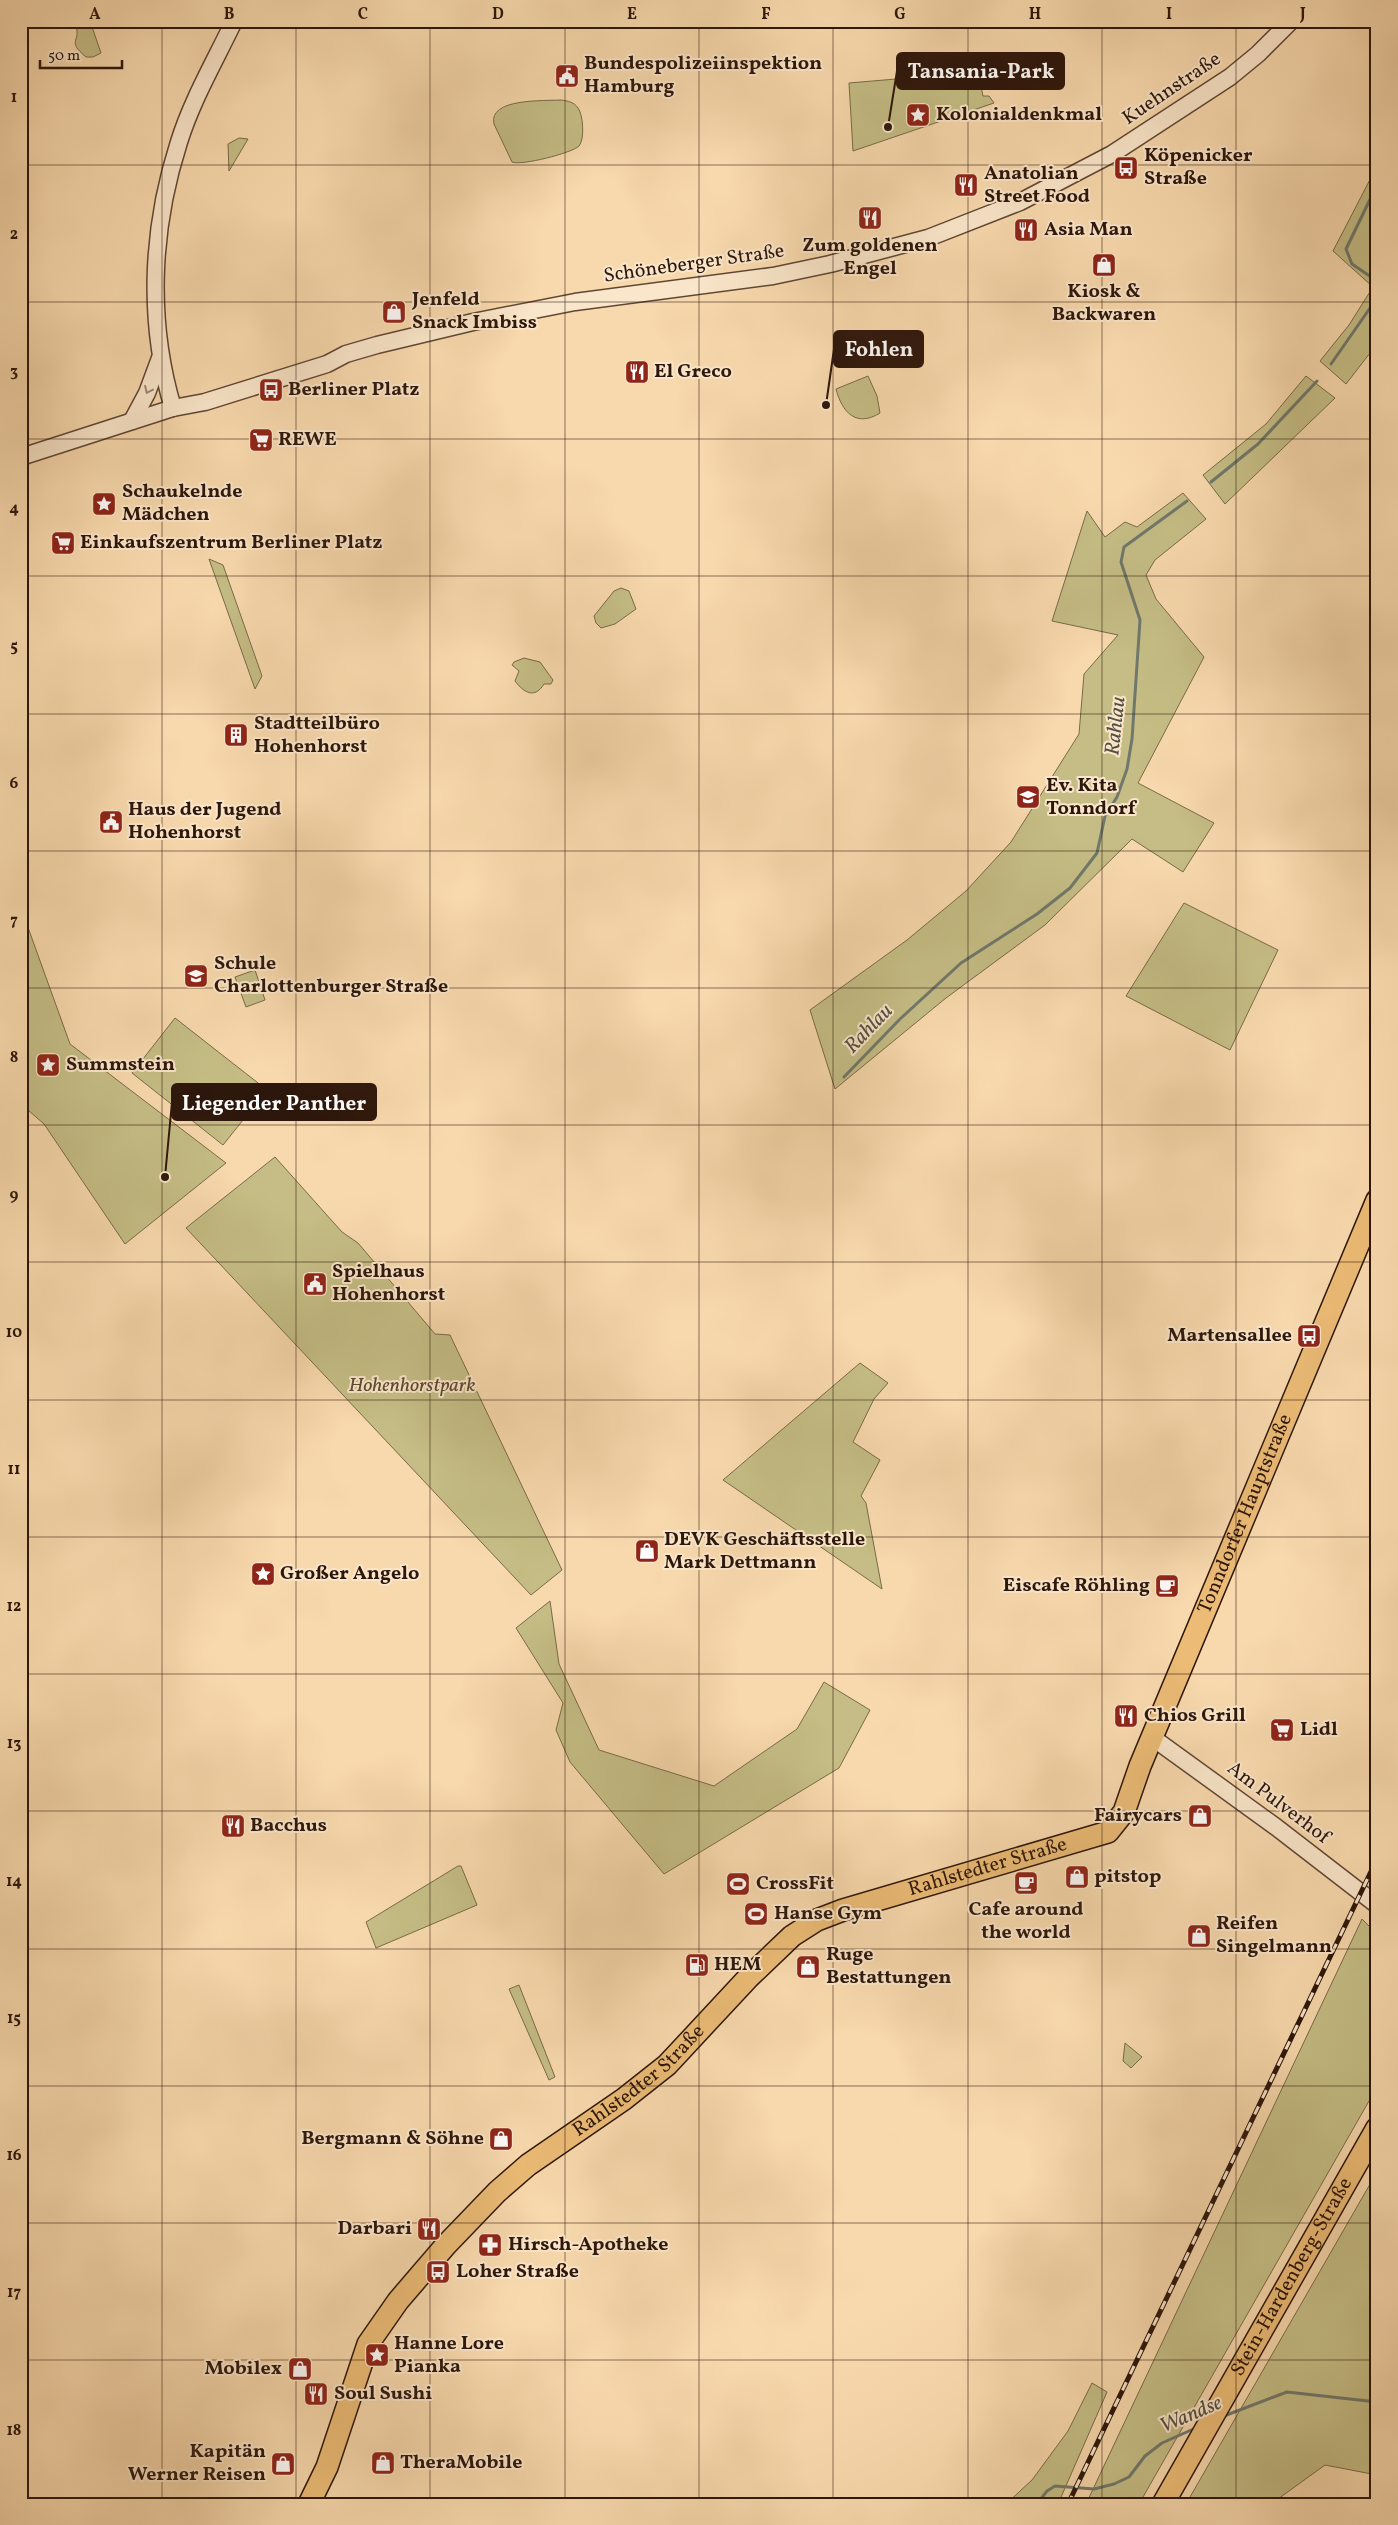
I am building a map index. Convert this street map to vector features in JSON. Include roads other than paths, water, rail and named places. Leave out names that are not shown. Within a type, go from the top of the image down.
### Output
[{"type":"main road","name":"Tonndorfer Hauptstraße","points":[[1113,1828],[1124,1812],[1377,1200]]},
{"type":"main road","name":"Rahlstedter Straße","points":[[309,2504],[327,2467],[368,2344],[380,2324],[427,2267],[512,2178],[546,2152],[637,2090],[667,2065],[748,1978],[792,1936],[816,1920],[844,1910],[1060,1845],[1100,1835],[1113,1828]]},
{"type":"main road","name":"Stein-Hardenberg-Straße","points":[[1163,2504],[1377,2129]]},
{"type":"street","points":[[173,408],[160,358],[157,322],[156,264],[167,184],[180,141],[196,99],[234,21]]},
{"type":"street","name":"Kuehnstraße","points":[[1040,192],[1112,154],[1202,97],[1258,54],[1291,21]]},
{"type":"street","name":"Schöneberger Straße","points":[[21,457],[173,408],[201,394],[268,371],[333,352],[346,354],[473,322],[575,302],[716,285],[830,264],[928,238],[958,228],[1040,192]]},
{"type":"street","points":[[132,421],[147,392],[160,358]]},
{"type":"street","name":"Am Pulverhof","points":[[1153,1738],[1276,1827],[1377,1905]]},
{"type":"waterway","name":"Rahlau","points":[[1377,185],[1346,249],[1352,264],[1377,281]]},
{"type":"waterway","name":"Rahlau","points":[[1331,364],[1377,298]]},
{"type":"waterway","name":"Rahlau","points":[[1211,482],[1258,444],[1317,381]]},
{"type":"waterway","name":"Rahlau","points":[[844,1077],[900,1019],[961,963],[1037,914],[1070,888],[1097,853],[1105,816],[1117,797],[1127,769],[1132,739],[1140,620],[1121,562],[1124,547],[1187,501]]},
{"type":"waterway","name":"Wandse","points":[[1224,2416],[1287,2392],[1377,2402]]},
{"type":"waterway","name":"Wandse","points":[[1037,2504],[1047,2491],[1055,2486],[1094,2489],[1114,2484],[1129,2477],[1145,2456],[1162,2443],[1198,2427]]},
{"type":"railway","points":[[1068,2504],[1377,1859]]},
{"type":"place","name":"Bundespolizeiinspektion Hamburg","points":[[567,76]]},
{"type":"place","name":"Kolonialdenkmal","points":[[918,115]]},
{"type":"place","name":"Tansania-Park","points":[[888,127]]},
{"type":"place","name":"Köpenicker Straße","points":[[1126,168]]},
{"type":"place","name":"Anatolian Street Food","points":[[966,185]]},
{"type":"place","name":"Zum goldenen Engel","points":[[870,218]]},
{"type":"place","name":"Asia Man","points":[[1026,230]]},
{"type":"place","name":"Kiosk & Backwaren","points":[[1104,265]]},
{"type":"place","name":"Jenfeld Snack Imbiss","points":[[394,312]]},
{"type":"place","name":"El Greco","points":[[637,372]]},
{"type":"place","name":"Berliner Platz","points":[[271,390]]},
{"type":"place","name":"Fohlen","points":[[826,405]]},
{"type":"place","name":"REWE","points":[[261,440]]},
{"type":"place","name":"Schaukelnde Mädchen","points":[[104,504]]},
{"type":"place","name":"Einkaufszentrum Berliner Platz","points":[[63,543]]},
{"type":"place","name":"Stadtteilbüro Hohenhorst","points":[[236,735]]},
{"type":"place","name":"Ev. Kita Tonndorf","points":[[1028,797]]},
{"type":"place","name":"Haus der Jugend Hohenhorst","points":[[111,822]]},
{"type":"place","name":"Schule Charlottenburger Straße","points":[[196,976]]},
{"type":"place","name":"Summstein","points":[[48,1065]]},
{"type":"place","name":"Liegender Panther","points":[[165,1177]]},
{"type":"place","name":"Spielhaus Hohenhorst","points":[[315,1284]]},
{"type":"place","name":"Martensallee","points":[[1309,1336]]},
{"type":"place","name":"DEVK Geschäftsstelle Mark Dettmann","points":[[647,1551]]},
{"type":"place","name":"Großer Angelo","points":[[263,1574]]},
{"type":"place","name":"Eiscafe Röhling","points":[[1167,1586]]},
{"type":"place","name":"Chios Grill","points":[[1126,1716]]},
{"type":"place","name":"Lidl","points":[[1282,1730]]},
{"type":"place","name":"Fairycars","points":[[1200,1816]]},
{"type":"place","name":"Bacchus","points":[[233,1826]]},
{"type":"place","name":"pitstop","points":[[1077,1877]]},
{"type":"place","name":"Cafe around the world","points":[[1026,1883]]},
{"type":"place","name":"CrossFit","points":[[738,1884]]},
{"type":"place","name":"Hanse Gym","points":[[756,1914]]},
{"type":"place","name":"Reifen Singelmann","points":[[1199,1936]]},
{"type":"place","name":"HEM","points":[[697,1965]]},
{"type":"place","name":"Ruge Bestattungen","points":[[808,1967]]},
{"type":"place","name":"Bergmann & Söhne","points":[[501,2139]]},
{"type":"place","name":"Darbari","points":[[429,2229]]},
{"type":"place","name":"Hirsch-Apotheke","points":[[490,2245]]},
{"type":"place","name":"Loher Straße","points":[[438,2272]]},
{"type":"place","name":"Hanne Lore Pianka","points":[[377,2355]]},
{"type":"place","name":"Mobilex","points":[[300,2369]]},
{"type":"place","name":"Soul Sushi","points":[[316,2394]]},
{"type":"place","name":"TheraMobile","points":[[383,2463]]},
{"type":"place","name":"Kapitän Werner Reisen","points":[[283,2464]]},
{"type":"park label","name":"Hohenhorstpark","points":[[412,1386]]}]
